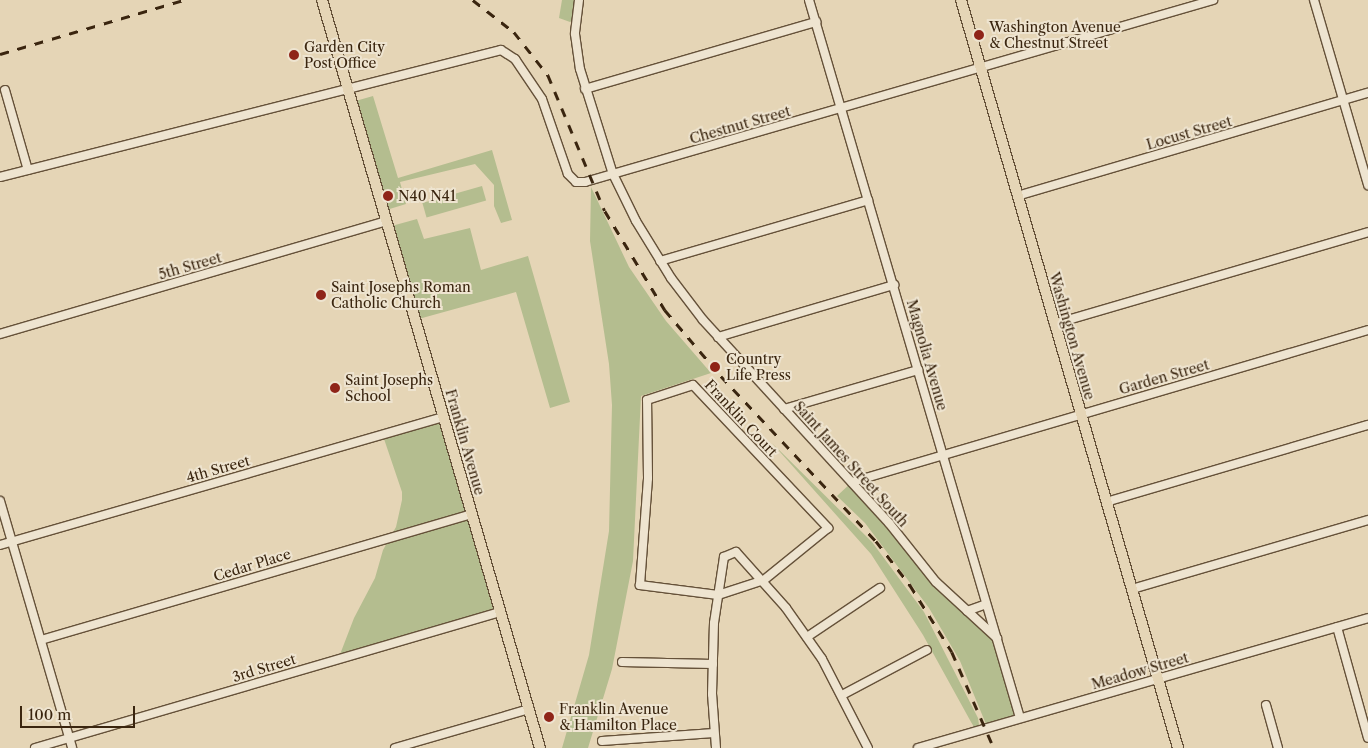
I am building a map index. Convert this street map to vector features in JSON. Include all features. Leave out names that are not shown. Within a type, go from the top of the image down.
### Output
[{"type":"main road","name":"Franklin Avenue","points":[[322,0],[540,748]]},
{"type":"main road","name":"Washington Avenue","points":[[961,0],[1178,748]]},
{"type":"street","points":[[579,1],[587,0]]},
{"type":"street","name":"Magnolia Avenue","points":[[809,0],[1020,718]]},
{"type":"street","name":"Chestnut Street","points":[[348,89],[503,50],[515,59],[542,99],[570,177],[582,183],[1213,0]]},
{"type":"street","points":[[1314,0],[1368,185]]},
{"type":"street","name":"Saint James Street South","points":[[579,1],[576,48],[585,89],[614,174],[630,209],[660,261],[718,337],[852,482],[936,582],[997,638]]},
{"type":"street","points":[[585,89],[816,22]]},
{"type":"street","points":[[0,177],[348,89]]},
{"type":"street","points":[[6,90],[28,170]]},
{"type":"street","name":"Locust Street","points":[[1017,196],[1368,93]]},
{"type":"street","points":[[660,261],[868,200]]},
{"type":"street","name":"5th Street","points":[[0,334],[386,221]]},
{"type":"street","points":[[1054,324],[1368,232]]},
{"type":"street","points":[[718,337],[894,285]]},
{"type":"street","name":"Garden Street","points":[[852,482],[1368,330]]},
{"type":"street","points":[[784,409],[918,370]]},
{"type":"street","name":"Franklin Court","points":[[718,596],[640,585],[648,478],[647,400],[693,385],[828,528],[764,580]]},
{"type":"street","name":"4th Street","points":[[0,545],[443,417]]},
{"type":"street","points":[[1106,502],[1368,425]]},
{"type":"street","points":[[0,501],[72,748]]},
{"type":"street","name":"Cedar Place","points":[[40,640],[472,514]]},
{"type":"street","points":[[1132,590],[1368,520]]},
{"type":"street","points":[[716,748],[713,664],[718,596],[724,557],[728,554],[740,554],[764,580],[807,637],[842,695],[868,748]]},
{"type":"street","points":[[718,596],[764,580]]},
{"type":"street","points":[[807,637],[880,588]]},
{"type":"street","points":[[967,611],[986,604]]},
{"type":"street","name":"3rd Street","points":[[35,748],[500,612]]},
{"type":"street","name":"Meadow Street","points":[[918,748],[1368,618]]},
{"type":"street","points":[[1337,627],[1366,720],[1368,738]]},
{"type":"street","points":[[842,695],[927,650]]},
{"type":"street","points":[[622,662],[713,664]]},
{"type":"street","points":[[1266,705],[1278,748]]},
{"type":"street","points":[[395,748],[529,709]]},
{"type":"street","points":[[602,741],[714,733]]},
{"type":"green space","points":[[562,0],[579,0],[576,18],[570,22],[559,18]]},
{"type":"green space","points":[[373,96],[398,178],[492,150],[512,220],[501,223],[494,206],[494,185],[475,164],[400,182],[406,204],[383,211],[352,102]]},
{"type":"green space","points":[[482,186],[486,200],[427,218],[422,203]]},
{"type":"green space","points":[[591,187],[629,267],[666,321],[711,373],[641,396],[633,561],[612,669],[588,748],[562,748],[589,655],[609,531],[612,405],[609,364],[590,241]]},
{"type":"green space","points":[[417,219],[424,239],[470,228],[481,270],[528,256],[570,402],[550,408],[516,292],[415,320],[388,227]]},
{"type":"green space","points":[[444,414],[502,611],[339,657],[354,618],[375,578],[383,550],[396,527],[402,500],[402,492],[382,433]]},
{"type":"green space","points":[[772,443],[872,542],[924,612],[978,718],[980,731],[977,732],[923,635],[871,554]]},
{"type":"green space","points":[[852,482],[936,582],[991,632],[1020,719],[988,729],[960,661],[929,608],[865,523],[837,496]]},
{"type":"railway","points":[[0,54],[183,0]]},
{"type":"railway","points":[[473,0],[514,32],[548,75],[605,211],[665,310],[721,376],[876,541],[910,585],[952,652],[994,748]]},
{"type":"place","name":"Washington Avenue & Chestnut Street","points":[[979,35]]},
{"type":"place","name":"Garden City Post Office","points":[[294,55]]},
{"type":"place","name":"N40 N41","points":[[388,196]]},
{"type":"place","name":"Saint Josephs Roman Catholic Church","points":[[321,295]]},
{"type":"place","name":"Country Life Press","points":[[715,367]]},
{"type":"place","name":"Saint Josephs School","points":[[335,388]]},
{"type":"place","name":"Franklin Avenue & Hamilton Place","points":[[549,717]]}]
